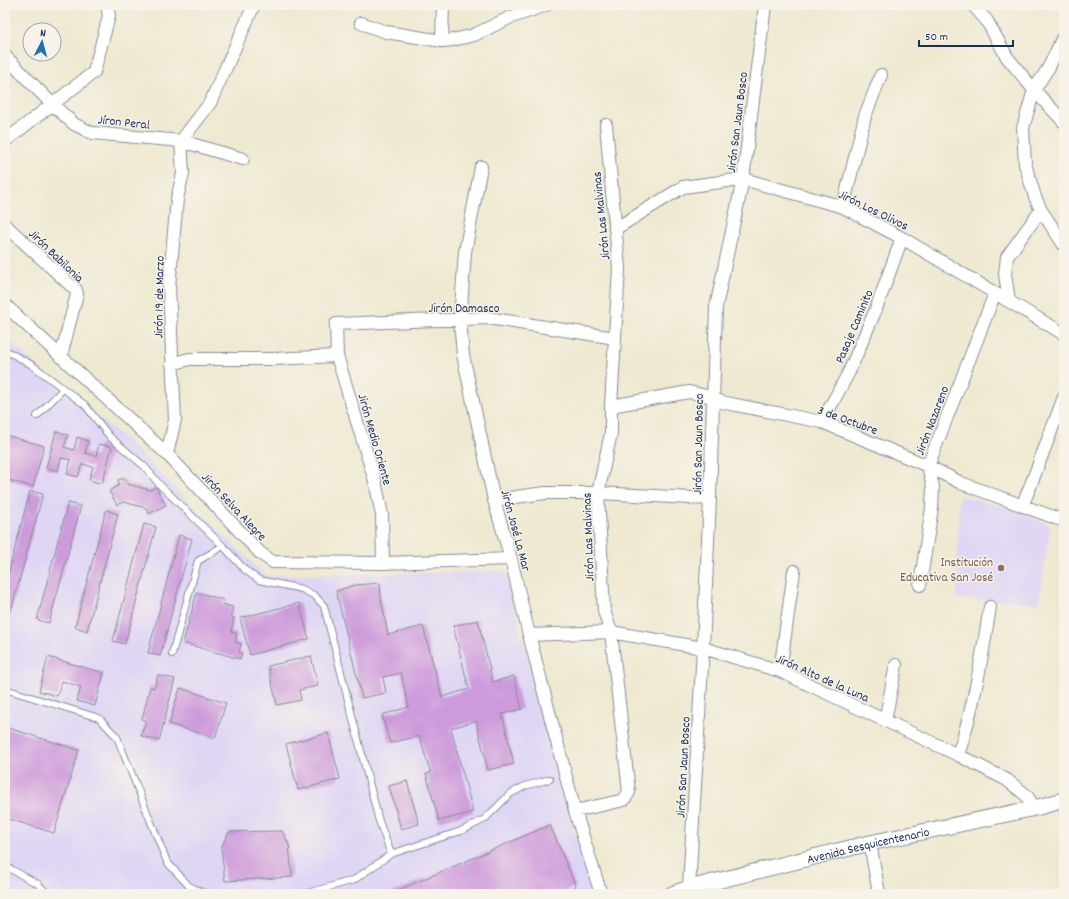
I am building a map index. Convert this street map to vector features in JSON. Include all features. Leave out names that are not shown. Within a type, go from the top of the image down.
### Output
[{"type":"street","points":[[5,141],[94,72],[109,16],[106,5]]},
{"type":"street","points":[[182,141],[210,103],[254,5]]},
{"type":"street","points":[[442,41],[443,5]]},
{"type":"street","points":[[361,24],[386,32],[442,41],[452,40],[474,34],[509,18],[546,5]]},
{"type":"street","name":"Jirón San Jaun Bosco","points":[[689,888],[710,499],[716,307],[743,179],[765,5]]},
{"type":"street","points":[[973,5],[987,21],[1006,57],[1064,122]]},
{"type":"street","points":[[1064,35],[1049,67],[1034,90],[1024,128],[1025,164],[1041,210],[1064,245]]},
{"type":"street","name":"Jíron Peral","points":[[5,56],[74,124],[92,133],[182,141],[243,159]]},
{"type":"street","points":[[843,207],[865,116],[881,75]]},
{"type":"street","name":"Jirón Las Malvinas","points":[[575,811],[624,800],[629,792],[611,632],[604,611],[598,493],[610,432],[620,268],[606,126]]},
{"type":"street","name":"Jirón 19 de Marzo","points":[[167,454],[175,420],[169,287],[177,199],[183,173],[182,141]]},
{"type":"street","name":"Jirón José La Mar","points":[[481,167],[465,252],[460,320],[462,355],[494,500],[511,560],[575,811],[600,894]]},
{"type":"street","name":"Jirón Los Olivos","points":[[615,229],[683,187],[743,179],[843,207],[902,238],[1064,334]]},
{"type":"street","points":[[1008,301],[1005,274],[1007,257],[1041,210]]},
{"type":"street","name":"Jirón Babilonia","points":[[5,225],[76,290],[77,294],[61,356]]},
{"type":"street","name":"Pasaje Caminito","points":[[822,422],[849,372],[876,309],[902,238]]},
{"type":"street","name":"Jirón Nazareno","points":[[920,585],[932,508],[933,487],[928,466],[994,293]]},
{"type":"street","name":"Jirón Selva Alegre","points":[[5,305],[167,454],[260,553],[273,562],[383,563],[511,560]]},
{"type":"street","name":"Jirón Damasco","points":[[336,324],[488,318],[615,338]]},
{"type":"street","name":"Jirón Medio Oriente","points":[[336,324],[337,356],[375,482],[382,515],[383,563]]},
{"type":"street","points":[[172,364],[189,359],[272,359],[337,356]]},
{"type":"street","name":"3 de Octubre","points":[[611,406],[689,392],[712,397],[722,402],[822,422],[928,466],[961,483],[1064,521]]},
{"type":"street","points":[[1022,506],[1064,397]]},
{"type":"street","points":[[494,500],[545,493],[598,493],[710,499]]},
{"type":"street","points":[[780,671],[794,571]]},
{"type":"street","points":[[958,755],[967,727],[978,682],[990,607]]},
{"type":"street","name":"Jirón Alto de la Luna","points":[[529,635],[611,632],[703,648],[780,671],[958,755],[1007,780],[1026,795],[1035,808]]},
{"type":"street","points":[[885,721],[896,665]]},
{"type":"street","name":"Avenida Sesquicentenario","points":[[672,894],[689,888],[870,843],[1035,808],[1064,800]]},
{"type":"street","points":[[870,843],[879,894]]},
{"type":"lane","points":[[5,350],[32,365],[85,405],[110,437],[145,467],[159,484],[223,546],[245,570],[259,580],[302,589],[315,596],[324,606],[379,821],[391,854]]},
{"type":"lane","points":[[36,416],[63,389]]},
{"type":"lane","points":[[172,654],[198,561],[223,546]]},
{"type":"lane","points":[[5,689],[99,718],[117,737],[167,862],[189,886],[206,894]]},
{"type":"lane","points":[[304,894],[354,880],[391,854],[461,830],[484,819],[510,794],[525,786],[550,779]]},
{"type":"lane","points":[[5,866],[38,884],[48,894]]},
{"type":"shaded area","points":[[5,336],[46,374],[128,442],[266,576],[505,571],[549,740],[592,894],[5,894]]},
{"type":"shaded area","name":"Institución Educativa San José","points":[[959,496],[1014,509],[1050,526],[1039,603],[957,599]]},
{"type":"building","points":[[56,431],[68,435],[64,447],[74,450],[77,437],[88,441],[85,453],[96,456],[99,444],[112,447],[102,484],[89,480],[93,467],[82,464],[78,477],[67,474],[71,460],[61,458],[58,471],[46,468]]},
{"type":"building","points":[[5,435],[44,446],[33,487],[5,479]]},
{"type":"building","points":[[124,478],[127,484],[150,490],[156,487],[166,505],[149,514],[146,508],[124,502],[117,505],[109,491],[119,485],[118,480]]},
{"type":"building","points":[[30,491],[43,494],[11,611],[5,609],[5,586]]},
{"type":"building","points":[[68,503],[81,506],[49,623],[37,620]]},
{"type":"building","points":[[106,510],[118,514],[87,631],[75,627]]},
{"type":"building","points":[[144,524],[156,527],[125,644],[113,641]]},
{"type":"building","points":[[179,535],[192,539],[160,656],[148,653]]},
{"type":"building","points":[[380,583],[381,599],[388,635],[423,626],[442,697],[469,689],[453,626],[478,620],[493,682],[514,676],[522,709],[502,714],[514,764],[488,770],[476,721],[451,728],[473,812],[439,821],[426,774],[431,773],[419,736],[390,743],[382,715],[409,707],[401,673],[383,677],[386,693],[362,698],[336,591],[355,585]]},
{"type":"building","points":[[197,592],[224,600],[222,604],[233,607],[231,616],[234,618],[231,632],[237,634],[235,642],[241,644],[239,652],[242,653],[240,659],[183,643]]},
{"type":"building","points":[[299,603],[309,639],[250,655],[240,618]]},
{"type":"building","points":[[311,656],[318,686],[299,690],[301,700],[277,705],[268,666]]},
{"type":"building","points":[[48,657],[104,673],[95,706],[77,701],[81,687],[62,681],[57,696],[39,691]]},
{"type":"building","points":[[158,675],[175,679],[159,741],[141,736],[146,720],[142,719],[150,687],[154,688]]},
{"type":"building","points":[[180,688],[226,703],[215,738],[169,724]]},
{"type":"building","points":[[5,727],[79,750],[54,833],[5,818]]},
{"type":"building","points":[[328,733],[340,779],[298,790],[286,744]]},
{"type":"building","points":[[407,781],[419,824],[401,829],[389,786]]},
{"type":"building","points":[[550,825],[576,887],[559,894],[389,894]]},
{"type":"building","points":[[282,831],[289,845],[292,877],[225,881],[221,848],[229,832]]},
{"type":"place","name":"Institución Educativa San José","points":[[1001,568]]}]
